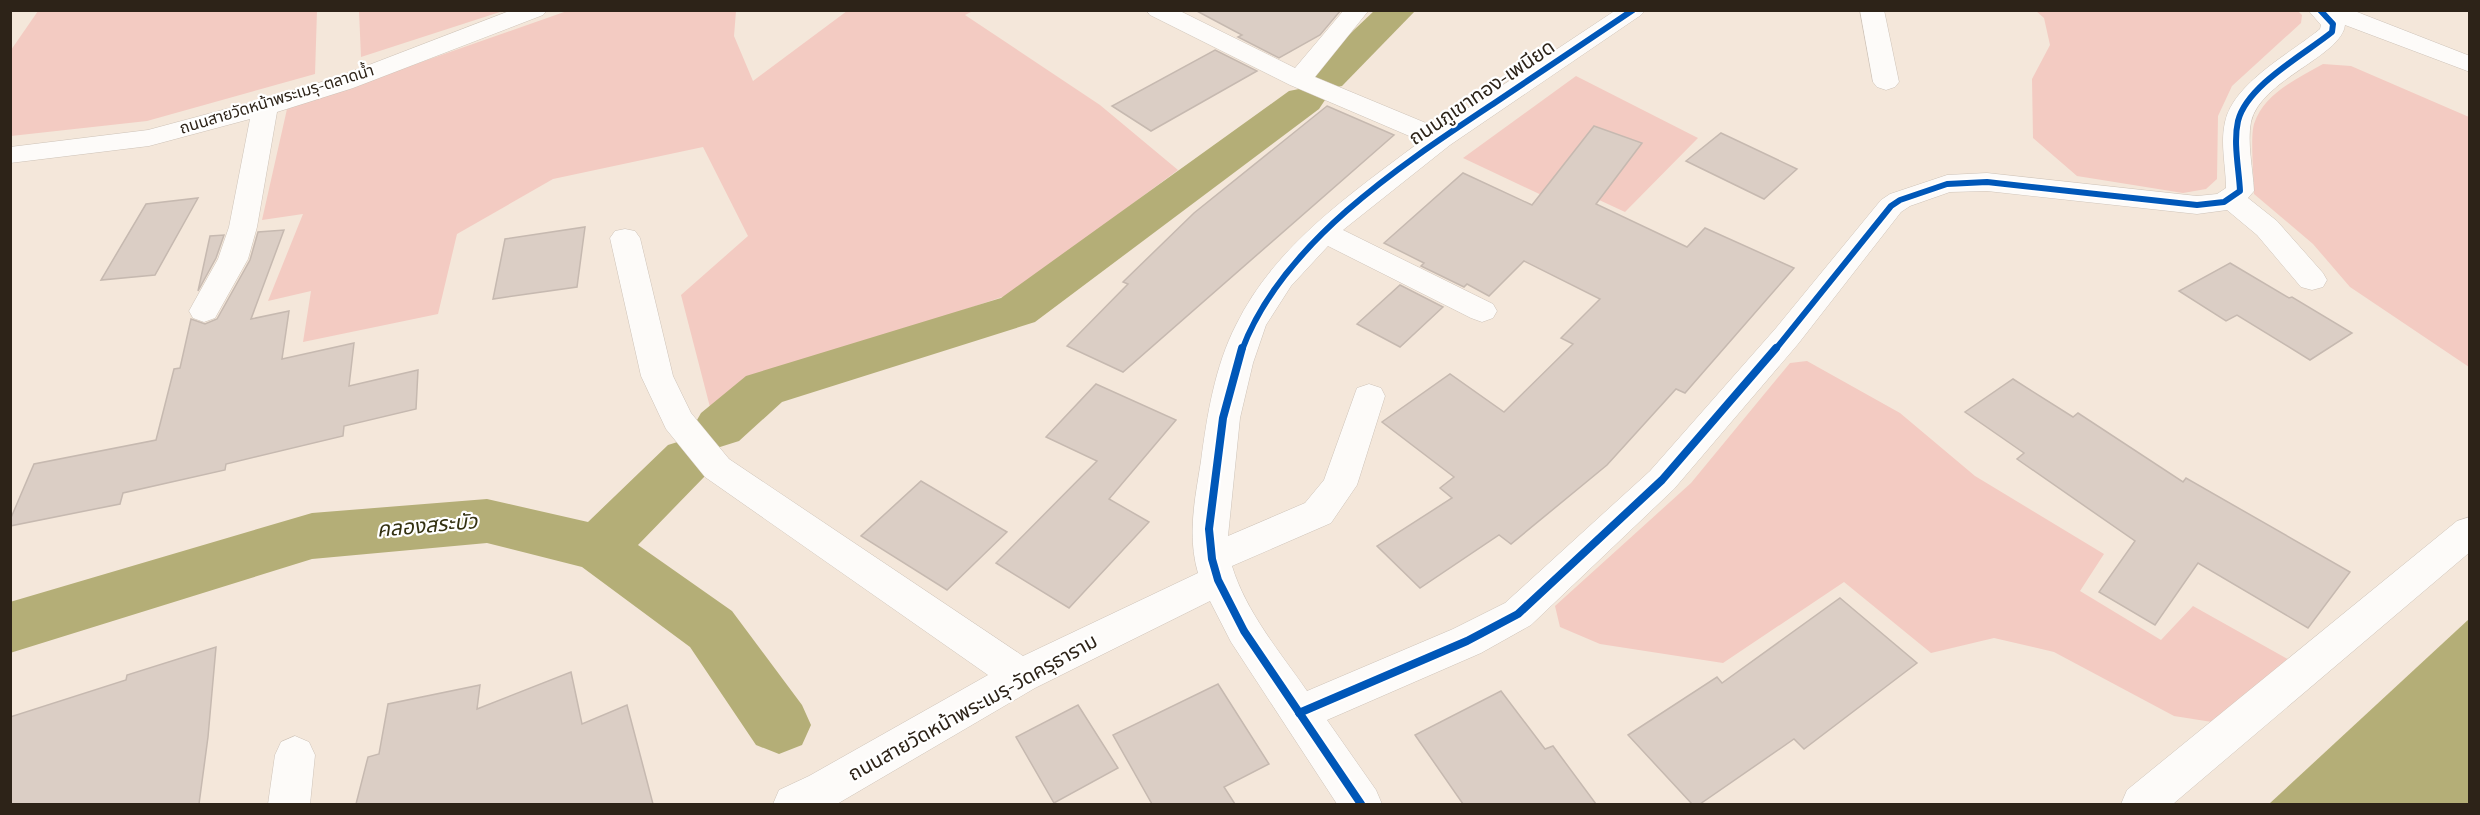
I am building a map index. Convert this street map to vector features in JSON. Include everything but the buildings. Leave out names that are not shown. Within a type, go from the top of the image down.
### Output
[{"type":"street","name":"ถนนสายวัดหน้าพระเมรุ-ตลาดน้ำ","points":[[10,154],[149,138],[265,107],[344,83],[535,10]]},
{"type":"street","points":[[1158,10],[1299,80],[1440,139]]},
{"type":"street","points":[[1299,80],[1357,10]]},
{"type":"street","name":"ถนนภูเขาทอง-เพนียด","points":[[1361,804],[1244,631],[1215,570],[1209,529],[1223,418],[1237,363],[1251,325],[1280,279],[1341,215],[1440,139],[1633,10]]},
{"type":"street","points":[[1872,10],[1886,82]]},
{"type":"street","points":[[1299,713],[1467,641],[1518,614],[1662,480],[1787,336],[1891,206],[1900,200],[1947,184],[1987,182],[2197,205],[2224,202],[2230,198],[2240,191],[2238,122],[2242,107],[2257,90],[2332,32],[2333,24],[2320,10]]},
{"type":"street","points":[[2329,10],[2469,65]]},
{"type":"street","points":[[204,310],[233,259],[243,227],[265,107]]},
{"type":"street","points":[[2230,198],[2266,228],[2312,280]]},
{"type":"street","points":[[1325,233],[1482,311]]},
{"type":"street","points":[[625,238],[657,375],[678,420],[717,468],[1021,676]]},
{"type":"street","name":"ถนนสายวัดหน้าพระเมรุ-วัดครุธาราม","points":[[794,804],[824,790],[1021,676],[1318,513],[1340,484],[1369,396]]},
{"type":"street","points":[[2142,804],[2469,531]]},
{"type":"street","points":[[289,804],[295,754]]},
{"type":"shaded area","points":[[359,10],[503,11],[361,57]]},
{"type":"shaded area","points":[[2297,10],[2302,15],[2301,23],[2232,86],[2218,116],[2217,179],[2206,189],[2183,193],[2077,176],[2033,138],[2032,79],[2050,45],[2044,18],[2036,11]]},
{"type":"shaded area","points":[[38,11],[317,11],[315,74],[147,121],[11,136],[11,50]]},
{"type":"shaded area","points":[[567,11],[736,11],[734,36],[753,81],[847,11],[973,11],[965,15],[1100,105],[1178,170],[1011,294],[762,378],[711,411],[681,295],[748,236],[703,147],[553,179],[457,234],[438,314],[303,342],[311,291],[268,301],[303,214],[262,220],[287,109]]},
{"type":"shaded area","points":[[2323,64],[2351,66],[2469,117],[2469,367],[2350,287],[2313,244],[2254,194],[2252,138],[2254,124],[2259,113],[2273,95],[2282,88]]},
{"type":"shaded area","points":[[1576,76],[1698,138],[1625,212],[1597,199],[1582,214],[1463,158]]},
{"type":"shaded area","points":[[1807,361],[1900,413],[1975,476],[2104,554],[2080,591],[2161,640],[2193,606],[2291,661],[2212,722],[2174,716],[2054,652],[1994,638],[1931,653],[1844,582],[1723,663],[1600,644],[1560,627],[1555,606],[1691,483],[1790,363]]},
{"type":"shaded area","points":[[2469,619],[2469,804],[2269,804]]},
{"type":"waterway","points":[[1328,77],[1397,10]]},
{"type":"waterway","points":[[720,427],[764,389],[1018,310],[1304,100]]},
{"type":"waterway","points":[[599,548],[687,460]]},
{"type":"waterway","name":"คลองสระบัว","points":[[10,628],[312,536],[487,521],[599,548]]},
{"type":"waterway","name":"คลองสระบัว","points":[[599,548],[711,629],[779,725]]},
{"type":"cycle path","points":[[1361,804],[1244,631],[1218,580],[1212,559],[1209,529],[1223,418],[1237,363],[1251,325],[1280,279],[1341,215],[1440,139],[1633,10]]},
{"type":"cycle path","points":[[1299,713],[1467,641],[1518,614],[1662,480],[1787,336],[1891,206],[1900,200],[1947,184],[1987,182],[2197,205],[2224,202],[2240,191],[2237,129],[2243,109],[2264,85],[2332,32],[2333,24],[2320,10]]}]
